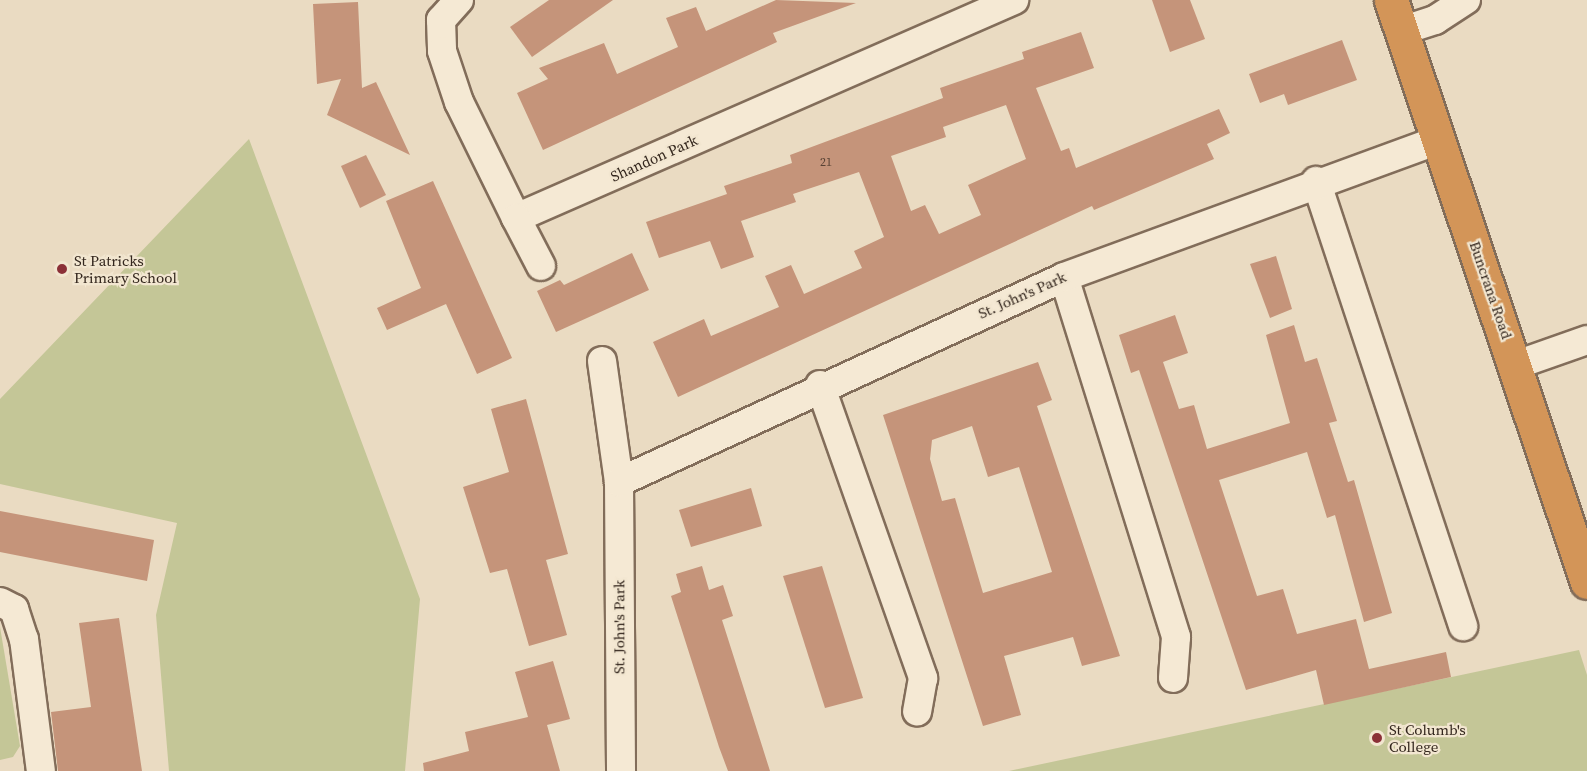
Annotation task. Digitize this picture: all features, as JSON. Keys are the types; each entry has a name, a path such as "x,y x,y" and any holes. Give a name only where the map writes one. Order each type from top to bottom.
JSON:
{"highway":[{"name":"Buncrana Road","path":"1391,0 1516,365 1587,582"}],"street":[{"path":"459,0 441,20 442,51 459,102 541,266"},
{"name":"Shandon Park","path":"516,218 1014,0"},
{"path":"1401,31 1435,20 1466,0"},
{"name":"St. John's Park","path":"619,483 820,385 1064,277 1316,181 1439,140"},
{"path":"1316,181 1463,626"},
{"path":"1064,277 1176,638 1173,678"},
{"path":"1516,365 1587,340"},
{"name":"St. John's Park","path":"602,361 619,483 621,771"},
{"path":"820,385 923,678 917,711"},
{"path":"0,602 14,609 24,639 41,771"}],"green space":[{"path":"249,139 420,599 405,771 169,771 156,615 177,523 0,484 0,399"},
{"path":"0,627 20,746 13,757 0,760"},
{"name":"St Columb's College","path":"1579,650 1587,675 1587,771 1009,771"}],"building":[{"path":"549,0 613,0 532,57 510,27"},
{"path":"776,0 856,3 773,33 777,42 543,150 517,93 548,79 539,68 604,43 617,74 678,47 666,18 696,7 706,31"},
{"path":"1152,0 1190,0 1205,39 1170,52"},
{"path":"358,2 362,88 376,82 410,155 327,115 341,79 317,84 313,4"},
{"path":"1081,32 1094,68 1036,88 1061,151 1069,148 1076,168 1219,109 1230,133 1207,144 1214,159 1094,210 1092,206 678,397 653,342 704,319 711,336 779,307 765,276 791,265 804,294 862,268 854,251 884,237 859,172 793,194 796,202 741,221 754,257 721,269 710,241 659,258 646,222 727,194 724,186 792,163 790,155 943,98 940,88 1024,59 1022,52","holes":["1006,105 1026,159 968,185 981,215 939,234 925,205 911,211 891,156 946,137 943,127"]},
{"path":"1342,40 1357,80 1288,105 1284,94 1260,103 1249,74"},
{"path":"366,155 386,195 360,208 341,166"},
{"path":"433,181 512,358 477,374 446,304 387,330 377,308 421,288 386,201"},
{"path":"632,253 649,290 556,332 537,291 560,280 564,285"},
{"path":"1276,256 1292,309 1270,318 1250,264"},
{"path":"1175,315 1188,353 1163,362 1179,409 1194,405 1207,449 1290,423 1266,335 1294,325 1305,362 1317,358 1337,421 1329,423 1348,482 1354,480 1392,613 1364,622 1335,515 1327,518 1307,452 1219,480 1257,596 1283,589 1297,634 1356,619 1369,669 1446,652 1451,677 1324,705 1316,670 1246,690 1139,370 1131,373 1119,335"},
{"path":"1038,362 1052,400 1037,406 1120,656 1082,666 1073,637 1004,656 1021,715 983,726 883,415","holes":["972,426 988,477 1019,467 1052,572 983,593 955,498 942,501 930,459 932,440"]},
{"path":"526,399 568,554 546,560 567,635 529,646 507,569 490,573 463,487 509,472 491,409"},
{"path":"751,488 762,526 691,547 679,510"},
{"path":"0,511 154,540 147,581 0,552"},
{"path":"702,566 709,590 723,585 733,616 722,620 770,771 728,771 719,747 671,596 681,592 676,574"},
{"path":"822,566 863,698 825,708 783,576"},
{"path":"119,618 142,771 58,771 51,712 91,707 79,623"},
{"path":"553,661 570,719 547,725 560,771 424,771 423,763 469,751 465,732 528,717 515,672"}],"place":[{"name":"St Patricks Primary School","path":"62,269"},
{"name":"St Columb's College","path":"1377,738"}]}
